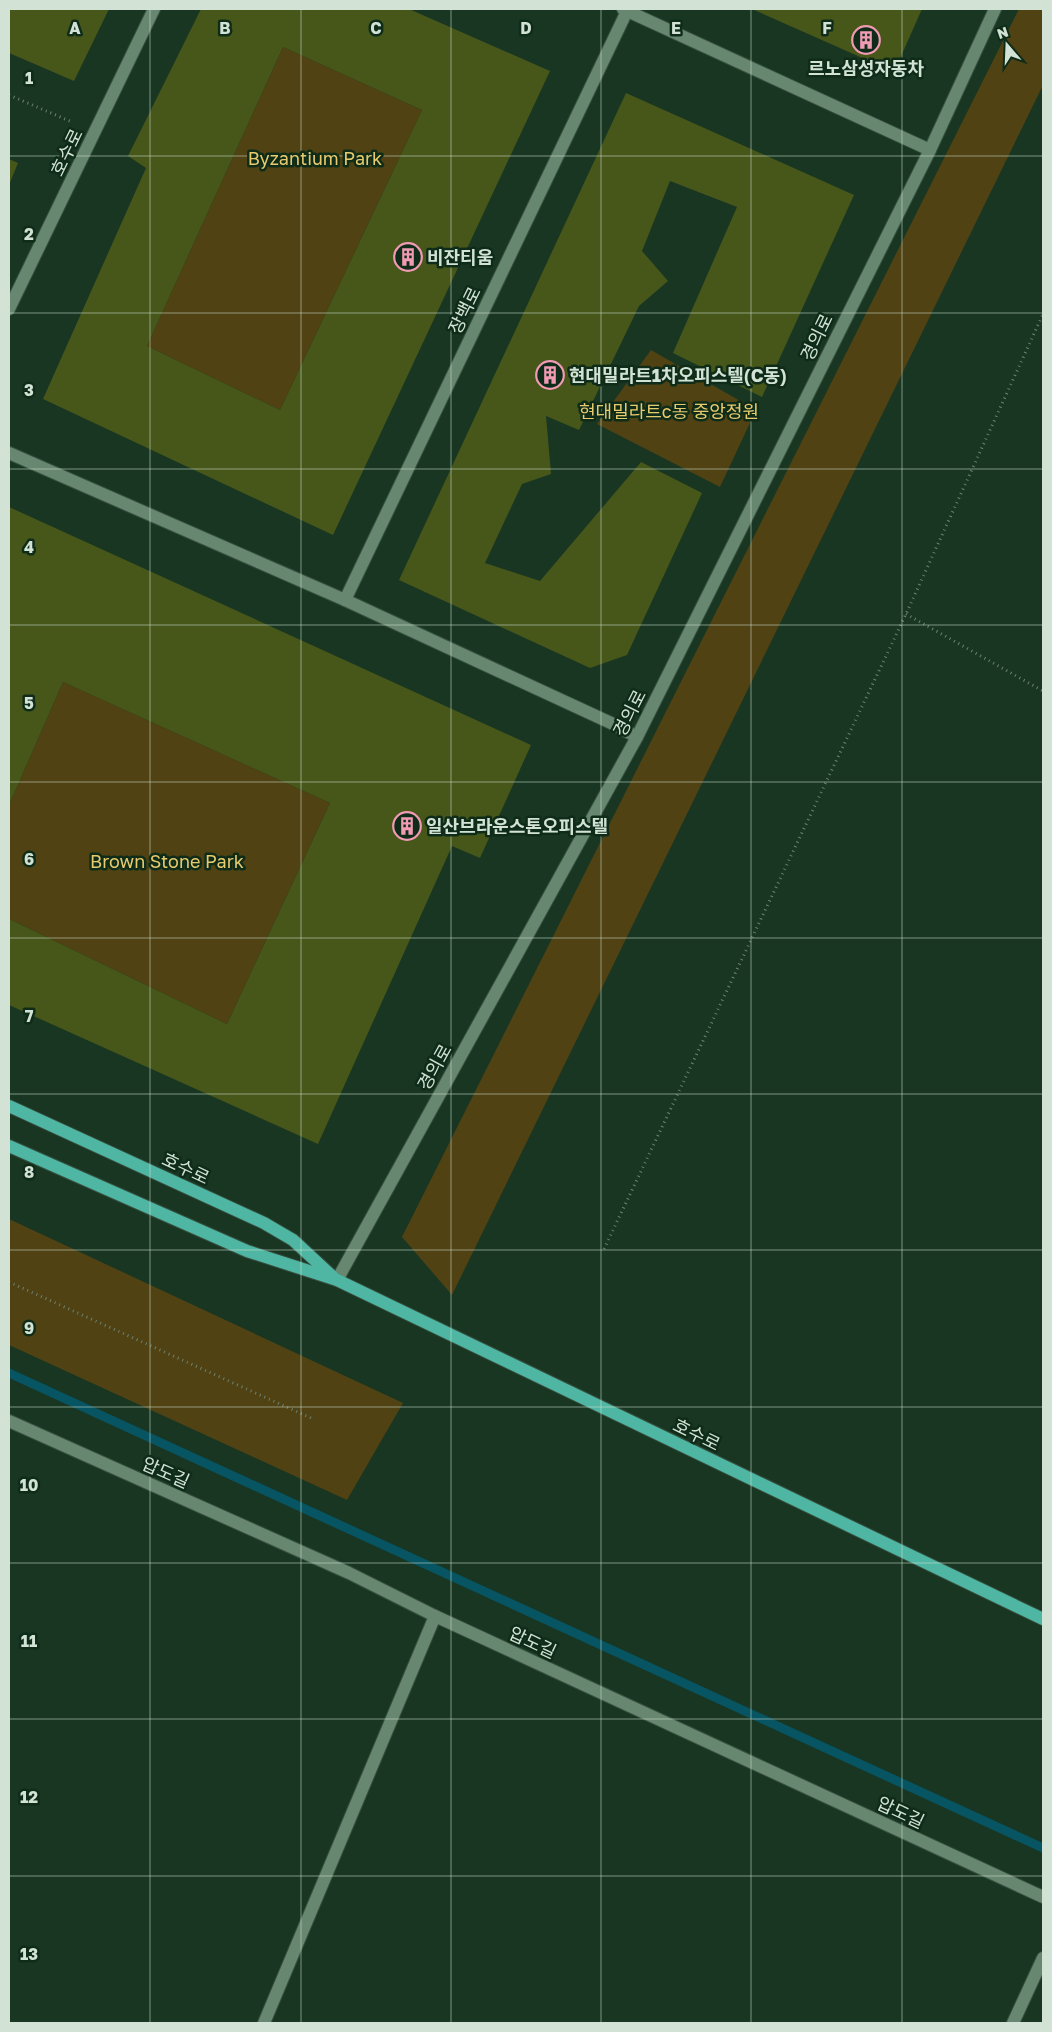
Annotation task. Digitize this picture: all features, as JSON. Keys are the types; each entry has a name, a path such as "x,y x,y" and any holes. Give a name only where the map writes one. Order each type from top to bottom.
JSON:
{"main road":[{"name":"호수로","path":"9,1106 264,1223 293,1240 336,1280"},
{"name":"호수로","path":"9,1146 247,1251 336,1280 1043,1619"}],"street":[{"name":"호수로","path":"9,310 154,9"},
{"path":"626,9 930,150"},
{"name":"장백로","path":"345,600 626,9"},
{"name":"경의로","path":"336,1280 637,737 930,150 995,9"},
{"path":"9,453 345,600 611,723 637,737"},
{"name":"압도길","path":"9,1421 349,1573 435,1616 1043,1897"},
{"path":"264,2023 435,1616"},
{"path":"1013,2023 1043,1958"}],"path":[{"path":"9,95 72,122"},
{"path":"604,1249 906,614 1043,314"},
{"path":"906,614 1043,691"},
{"path":"9,1282 311,1418"}],"green space":[{"path":"1019,9 1043,9 1043,85 452,1295 402,1237"},
{"name":"Byzantium Park","path":"283,47 422,110 280,410 147,346"},
{"name":"현대밀라트c동 중앙정원","path":"651,350 756,410 720,487 597,424"},
{"name":"Brown Stone Park","path":"63,682 330,803 227,1024 9,919 9,805"},
{"path":"9,1219 403,1403 347,1500 9,1345"}],"building":[{"path":"9,9 109,9 74,81 9,53"},
{"name":"비잔티움","path":"201,9 409,9 550,71 333,535 43,399 146,168 128,156","holes":["283,47 422,110 280,410 147,346"]},
{"name":"르노삼성자동차","path":"752,9 922,9 894,72"},
{"name":"현대밀라트1차오피스텔(C동)","path":"626,93 854,195 762,397 673,353 737,207 670,181 642,251 668,281 639,306 579,430 546,416 551,474 522,484 485,563 540,581 641,462 702,493 627,655 590,668 399,580"},
{"path":"9,159 18,163 9,185"},
{"name":"일산브라운스톤오피스텔","path":"9,507 531,745 480,858 452,846 318,1144 9,1005 9,919 227,1024 330,803 63,682 9,805"}],"waterway":[{"path":"9,1373 1043,1848"}],"place":[{"name":"르노삼성자동차","path":"866,40"},
{"name":"비잔티움","path":"408,257"},
{"name":"현대밀라트1차오피스텔(C동)","path":"550,375"},
{"name":"일산브라운스톤오피스텔","path":"407,826"}]}
